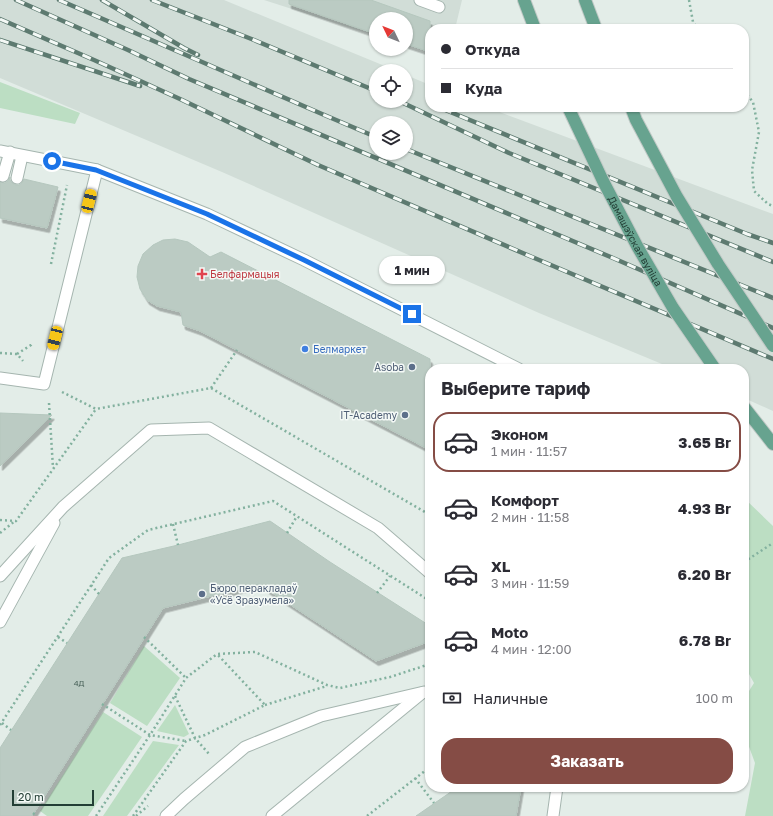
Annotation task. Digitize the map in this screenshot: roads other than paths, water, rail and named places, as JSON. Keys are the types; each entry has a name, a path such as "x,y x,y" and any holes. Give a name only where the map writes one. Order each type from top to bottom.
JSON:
{"main road":[{"path":"524,0 533,24"},
{"path":"585,0 594,24"},
{"name":"Дамашэўская вуліца","path":"570,112 603,181 637,246 673,308 712,364"},
{"path":"634,112 677,197 718,264 773,346"},
{"path":"749,413 773,444"}],"lane":[{"path":"420,0 439,7"},
{"path":"3,176 5,151 22,156 96,170 207,214 304,260 509,364"},
{"path":"17,178 22,156"},
{"path":"0,378 44,384 96,170"},
{"path":"0,576 63,507 151,430 209,428 378,528 425,569"},
{"path":"0,622 63,507"},
{"path":"166,816 245,747 321,716 425,690"},
{"path":"272,816 425,692"},
{"path":"553,816 556,792"}],"railway":[{"path":"16,0 189,79 613,258 773,328"},
{"path":"59,0 369,134"},
{"path":"102,0 198,55"},
{"path":"152,0 254,40 369,88"},
{"path":"0,19 180,99 318,165 773,359"},
{"path":"0,40 140,86"},
{"path":"413,108 509,153 773,262"},
{"path":"450,112 747,234 773,243"},
{"path":"413,152 773,298"}],"place":[{"name":"Белфармацыя","path":"202,274"},
{"name":"Белмаркет","path":"305,349"},
{"name":"Asoba","path":"412,367"},
{"name":"IT-Academy","path":"405,415"},
{"name":"Бюро перакладаў «Усё Зразумела»","path":"202,594"}]}
